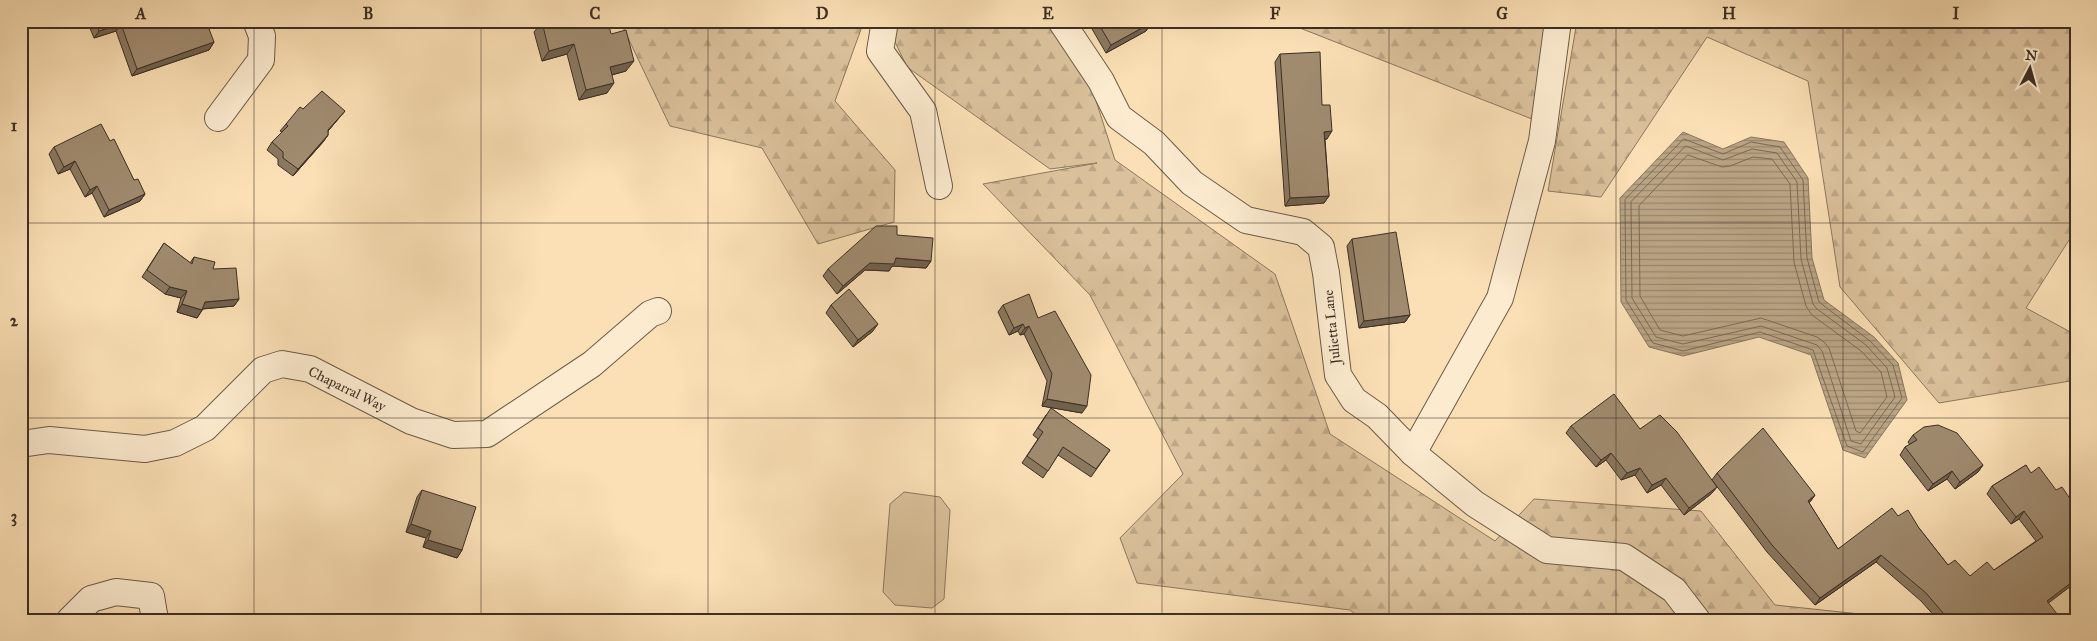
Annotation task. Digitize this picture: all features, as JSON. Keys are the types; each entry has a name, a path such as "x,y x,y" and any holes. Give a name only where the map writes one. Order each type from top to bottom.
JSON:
{"street":[{"path":"218,118 261,60 262,36 256,21"},
{"path":"885,21 880,51 924,112 939,186"},
{"name":"Julietta Lane","path":"1061,21 1101,82 1119,118 1154,143 1192,183 1246,220 1303,232 1322,247 1338,376 1354,400 1378,416 1413,453 1475,504 1547,550 1624,557 1674,590 1698,620"},
{"path":"1413,453 1500,298 1542,141 1558,21"},
{"name":"Chaparral Way","path":"21,444 49,440 145,449 176,443 204,428 263,370 282,364 310,369 411,421 454,435 487,434 592,364 650,314 658,311"},
{"path":"70,620 91,599 116,592 151,596 156,620"}],"green space":[{"path":"620,21 864,21 835,101 895,170 894,222 818,244 762,148 670,126"},
{"path":"885,21 1062,21 1091,85 1115,160 1275,274 1330,434 1495,541 1534,499 1701,511 1775,605 1916,620 1363,620 1350,610 1137,583 1120,538 1183,474 1090,295 983,184 1097,163 1050,169 907,67"},
{"path":"1282,21 1538,21 1544,27 1537,121"},
{"path":"1577,21 2076,21 2076,229 2026,308 2076,335 2076,380 1939,403 1840,287 1808,81 1707,37 1601,197 1548,191"},
{"path":"904,492 940,497 950,510 944,599 932,608 895,605 883,592 890,504"}],"water":[{"path":"1683,132 1723,149 1751,137 1784,142 1808,178 1812,258 1824,300 1874,337 1898,363 1907,400 1865,458 1843,450 1811,355 1759,337 1683,356 1649,347 1621,302 1620,198"}],"building":[{"path":"95,21 206,21 214,42 137,69 121,24 99,31"},
{"path":"608,21 611,34 626,30 634,61 610,67 614,83 586,90 574,44 549,51 542,22"},
{"path":"1097,21 1150,21 1151,23 1111,45"},
{"path":"1320,52 1322,105 1330,105 1332,131 1324,132 1329,196 1290,198 1280,54"},
{"path":"322,91 345,111 328,130 328,135 298,169 283,158 283,152 272,142 288,126 286,124 300,107 303,109"},
{"path":"101,124 110,141 114,139 134,180 138,179 145,194 109,210 97,186 90,190 75,161 64,167 54,147"},
{"path":"876,226 897,226 897,235 933,238 931,261 896,258 894,264 870,263 843,286 828,269"},
{"path":"1396,232 1410,315 1364,321 1352,239"},
{"path":"164,243 192,264 194,257 215,262 213,269 236,268 239,299 205,302 202,310 182,304 187,291 170,287 147,270"},
{"path":"849,289 878,324 858,340 831,305"},
{"path":"1029,294 1038,318 1055,311 1091,375 1087,406 1047,399 1052,374 1029,326 1025,328 1023,324 1014,328 1003,305"},
{"path":"1614,394 1640,429 1660,415 1677,432 1717,487 1689,508 1666,478 1652,485 1640,468 1627,473 1611,453 1601,460 1571,426"},
{"path":"1051,408 1110,450 1096,469 1063,447 1048,471 1027,456 1043,432 1038,428"},
{"path":"1938,425 1957,433 1983,465 1960,482 1952,471 1933,484 1905,447 1917,440 1913,435 1924,427"},
{"path":"1763,428 1815,495 1808,501 1838,549 1892,508 1898,516 1908,510 1919,528 1948,565 1955,560 1970,576 1987,562 1994,570 2043,537 2024,511 2016,517 1992,486 2026,465 2031,473 2039,467 2056,490 2062,487 2073,503 2076,501 2076,579 2047,601 2061,619 1949,620 1926,593 1881,555 1820,598 1772,545 1717,473"},
{"path":"422,490 476,507 462,550 428,540 431,531 411,524"}]}
